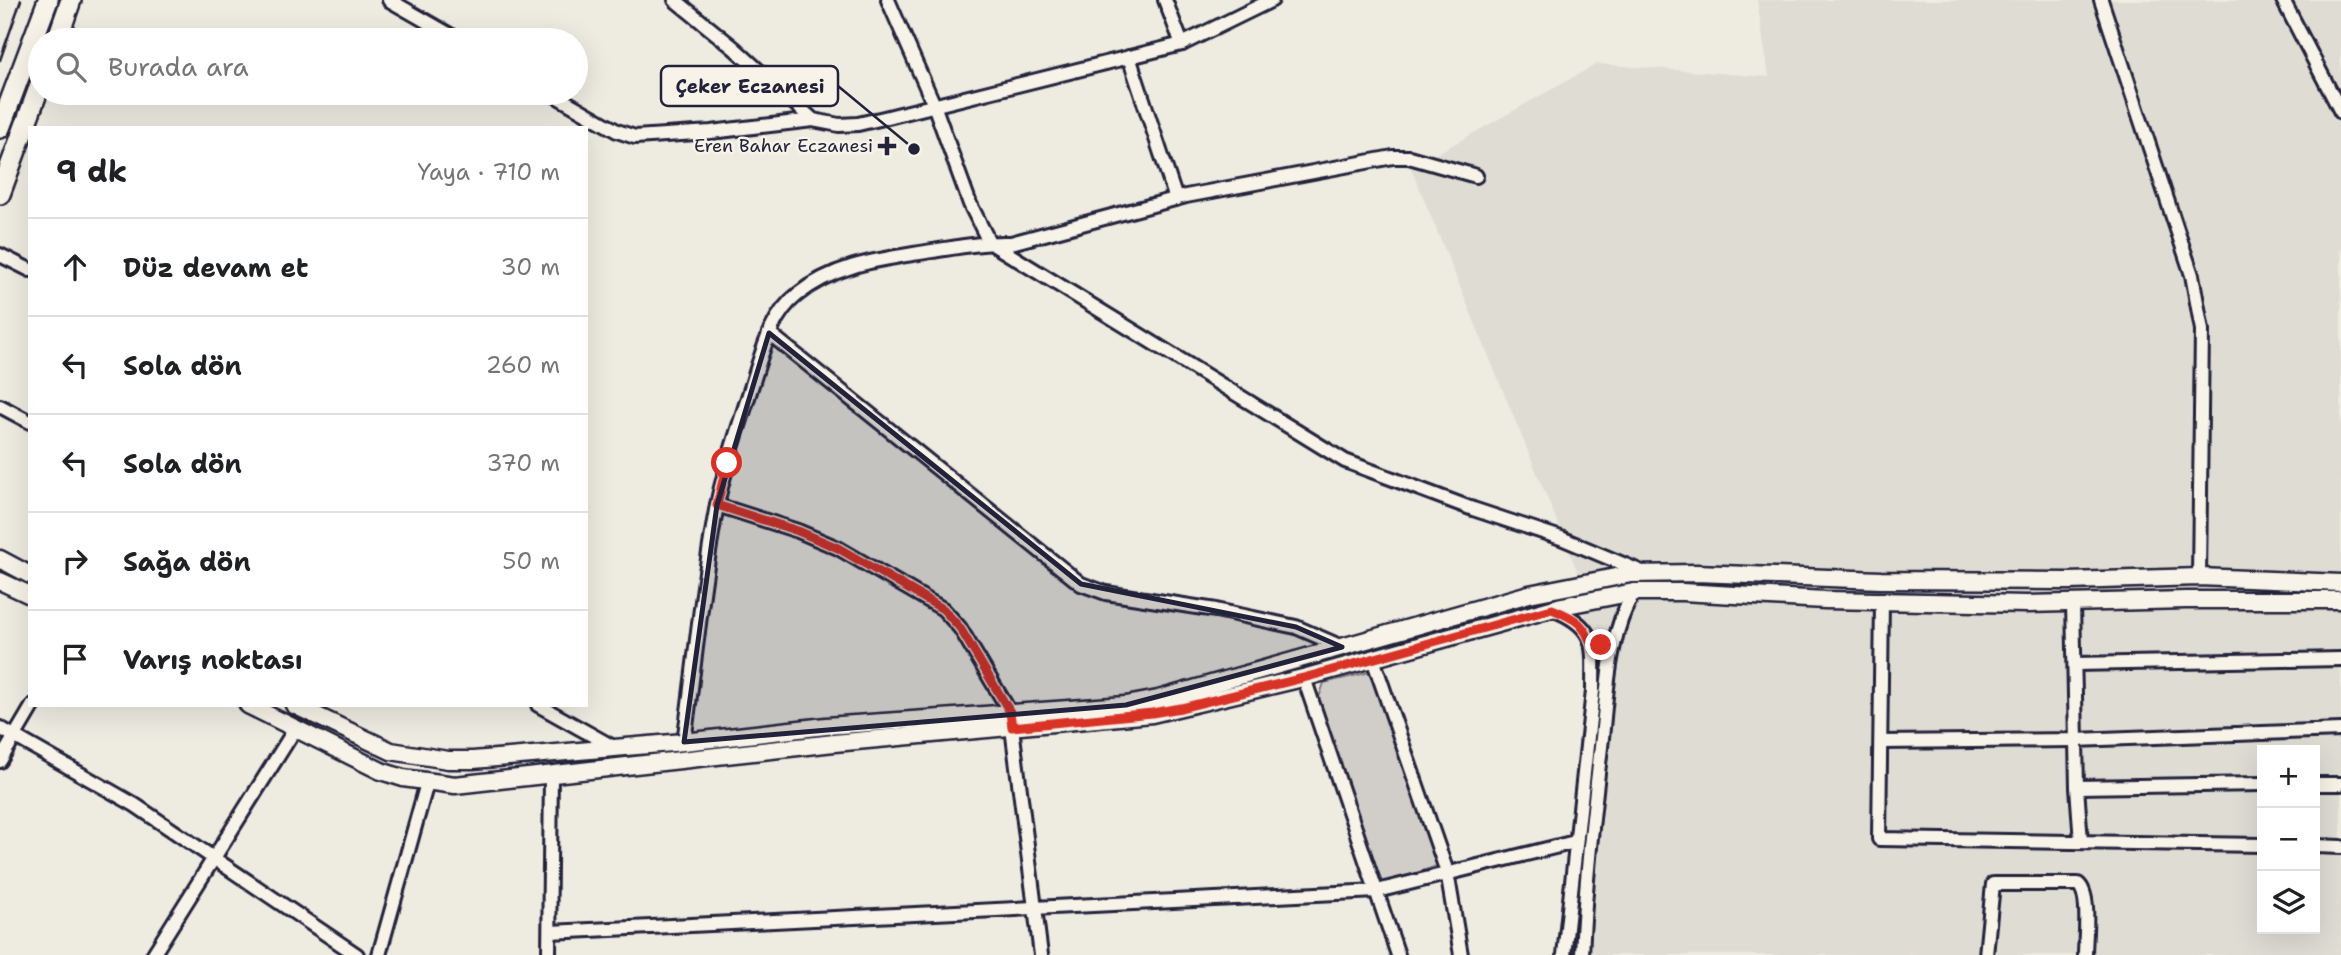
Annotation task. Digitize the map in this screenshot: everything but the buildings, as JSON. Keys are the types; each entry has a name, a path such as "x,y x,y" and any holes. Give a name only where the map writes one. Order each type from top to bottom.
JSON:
{"main road":[{"path":"38,28 48,0"},
{"path":"61,28 71,0"},
{"path":"0,128 28,53"},
{"path":"0,194 33,105"}],"street":[{"path":"389,0 438,28"},
{"path":"675,0 734,48 813,120"},
{"path":"888,0 934,105 970,204 989,242 1345,461 1473,509 1561,538 1645,573"},
{"path":"1165,0 1182,44"},
{"path":"572,105 617,131 635,137 700,133 813,120 839,125 858,124 1182,44 1272,0"},
{"path":"2101,0 2192,275 2202,330 2199,577"},
{"path":"2283,0 2341,112"},
{"path":"1129,57 1176,199"},
{"path":"684,742 717,505 727,463 769,333 782,310 797,295 842,269 866,262 989,242 1011,243 1176,199 1393,157 1409,157 1476,176"},
{"path":"0,255 28,269"},
{"path":"769,333 1081,584 1106,593 1216,610 1296,627 1342,648"},
{"path":"0,405 28,421"},
{"path":"717,505 798,531 838,548 943,609 960,628 1011,719 1041,955"},
{"path":"0,559 28,574"},
{"path":"252,707 381,771 427,783 455,785 834,743 1126,705 1158,699 1529,594 1645,573 1881,580 2069,581 2199,577 2341,583"},
{"path":"0,581 28,594"},
{"path":"1582,955 1586,890 1612,659 1618,624 1634,592"},
{"path":"298,707 391,751 423,758 473,760 684,742 826,726 1152,713 1304,678 1552,609 1634,592 1882,601 2073,603 2341,600"},
{"path":"1882,601 1879,839 2257,845"},
{"path":"2073,603 2077,787 2081,842"},
{"path":"1552,609 1581,625 1587,631 1593,649 1592,691 1564,955"},
{"path":"1593,649 1609,645 1612,659"},
{"path":"1373,659 1447,872 1461,955"},
{"path":"2075,664 2341,659"},
{"path":"1304,678 1398,955"},
{"path":"0,761 32,707"},
{"path":"542,707 615,748"},
{"path":"0,728 135,805 357,955"},
{"path":"156,954 295,729"},
{"path":"1881,742 2076,740 2341,730"},
{"path":"550,955 551,774"},
{"path":"379,955 427,783"},
{"path":"2077,787 2257,784"},
{"path":"2320,784 2341,784"},
{"path":"550,932 1377,891 1575,842"},
{"path":"2320,846 2341,846"},
{"path":"1986,955 1993,884 2078,884 2084,888 2085,955"}],"highlighted area":[{"path":"769,333 1081,584 1296,627 1342,647 1126,705 684,742 717,505"}],"shaded area":[{"path":"1757,0 2341,0 2341,955 1589,955 1584,587 1411,168 1597,64 1769,77"},
{"path":"1370,672 1437,866 1381,885 1317,703 1324,683"}],"railway":[{"path":"0,60 21,0"}],"place":[{"name":"Eren Bahar Eczanesi","path":"887,146"},
{"name":"Çeker Eczanesi","path":"914,149"}],"route":[{"path":"727,463 717,505 798,531 838,548 943,609 960,628 1010,712 1012,727 1094,720 1181,708 1307,677 1552,609 1569,616 1587,631 1593,649 1601,645"}]}
